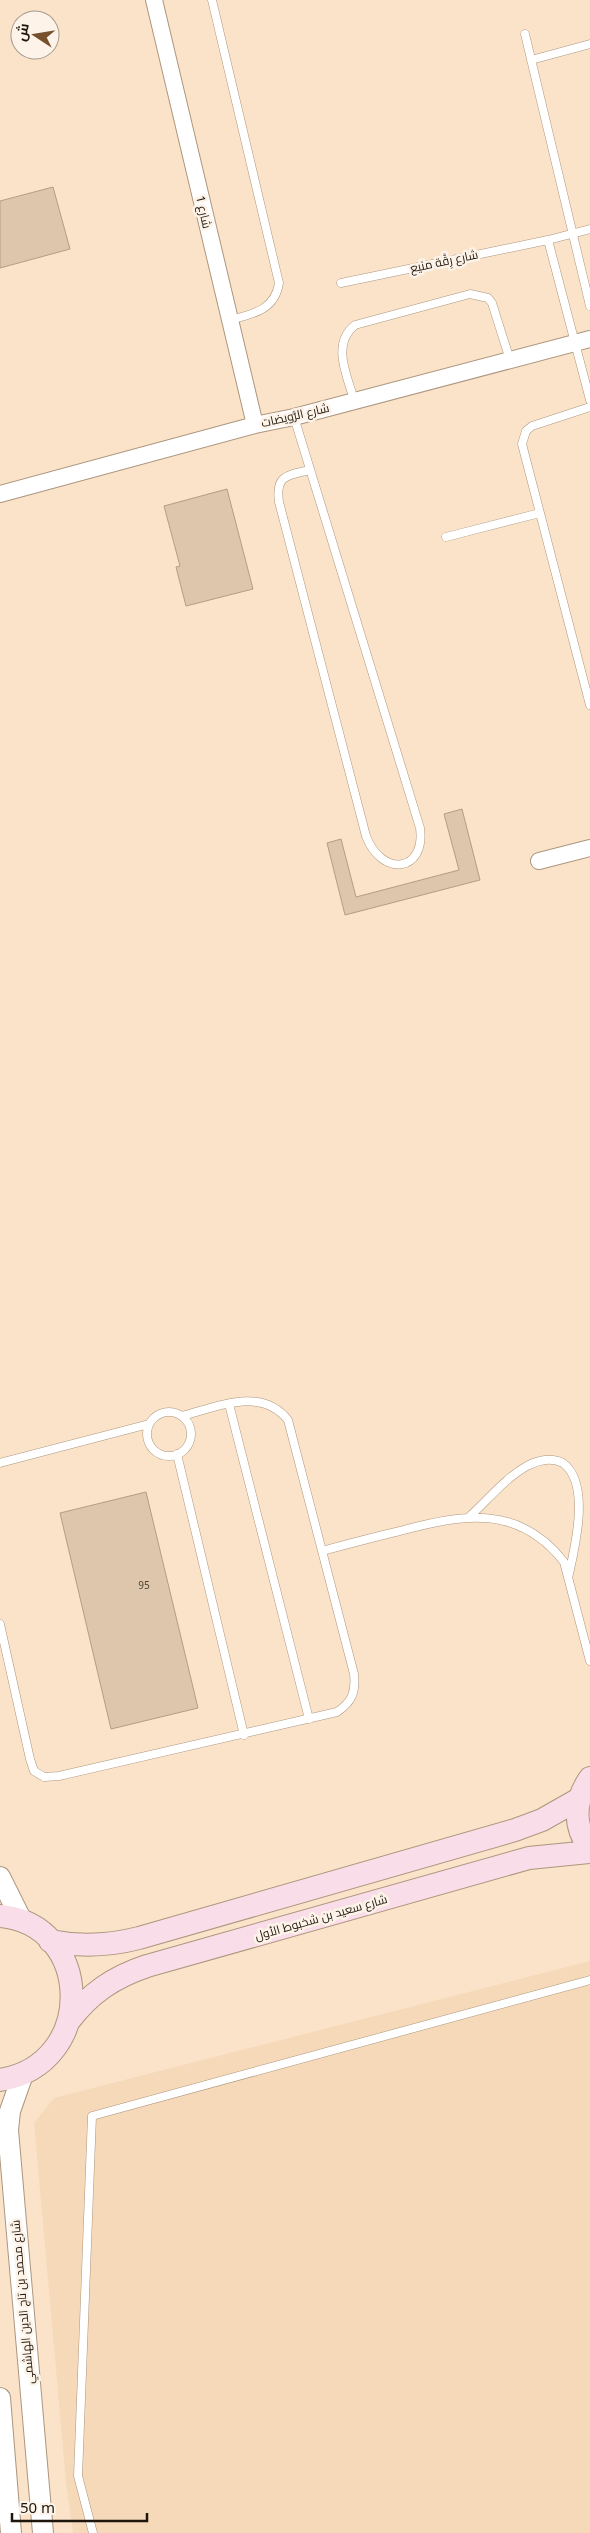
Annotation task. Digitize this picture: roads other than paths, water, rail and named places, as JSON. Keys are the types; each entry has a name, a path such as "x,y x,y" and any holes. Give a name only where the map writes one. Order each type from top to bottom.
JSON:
{"main road":[{"path":"590,1778 579,1798 576,1813 578,1827 590,1850"},
{"path":"0,1916 22,1921 50,1940 68,1944 104,1945 139,1938 515,1830 542,1820 579,1798"},
{"name":"شارع سعيد بن شخبوط الأول","path":"69,2021 95,1992 111,1981 138,1969 529,1858 590,1850"},
{"path":"0,2080 23,2074 36,2067 56,2047 69,2021 72,1987 68,1970 50,1940"}],"street":[{"name":"شارع 1","path":"154,0 255,425"},
{"name":"شارع الرُّويضات","path":"0,494 255,425 294,417 583,341"},
{"path":"539,861 590,848"},
{"path":"0,1878 22,1921"},
{"name":"شارع محمد بن تاج الدين الهاشمي","path":"23,2074 10,2111 8,2130 43,2533"},
{"path":"0,2398 11,2533"}],"lane":[{"path":"212,0 279,282 275,297 264,309 230,320"},
{"path":"525,34 590,306"},
{"path":"531,60 590,44"},
{"name":"شارع رِقَّة منَيع","path":"341,283 548,240 590,229"},
{"path":"548,240 583,341 590,400"},
{"path":"354,400 341,345 347,331 355,325 470,294 488,298 492,303 510,360"},
{"path":"590,407 540,422 532,426 523,436 524,451 590,705"},
{"path":"294,417 420,828 420,844 410,861 401,864 392,865 378,858 366,836 279,502 277,492 282,479 288,475 310,470"},
{"path":"446,538 540,513"},
{"path":"0,1463 150,1424 160,1414 168,1412 182,1416 250,1400 274,1407 288,1420 356,1685 347,1706 337,1712 51,1778 38,1775 34,1771 30,1759 0,1624"},
{"path":"229,1404 309,1719"},
{"path":"150,1424 148,1438 154,1450 165,1456 177,1454 183,1451 190,1440 190,1426 182,1416"},
{"path":"177,1454 244,1735"},
{"path":"468,1517 527,1466 545,1460 562,1462 577,1476 582,1487 584,1500 568,1574"},
{"path":"322,1551 442,1520 468,1517 498,1519 538,1538 554,1549 564,1562 590,1661"},
{"path":"93,2533 78,2476 92,2116 590,1980"}]}
